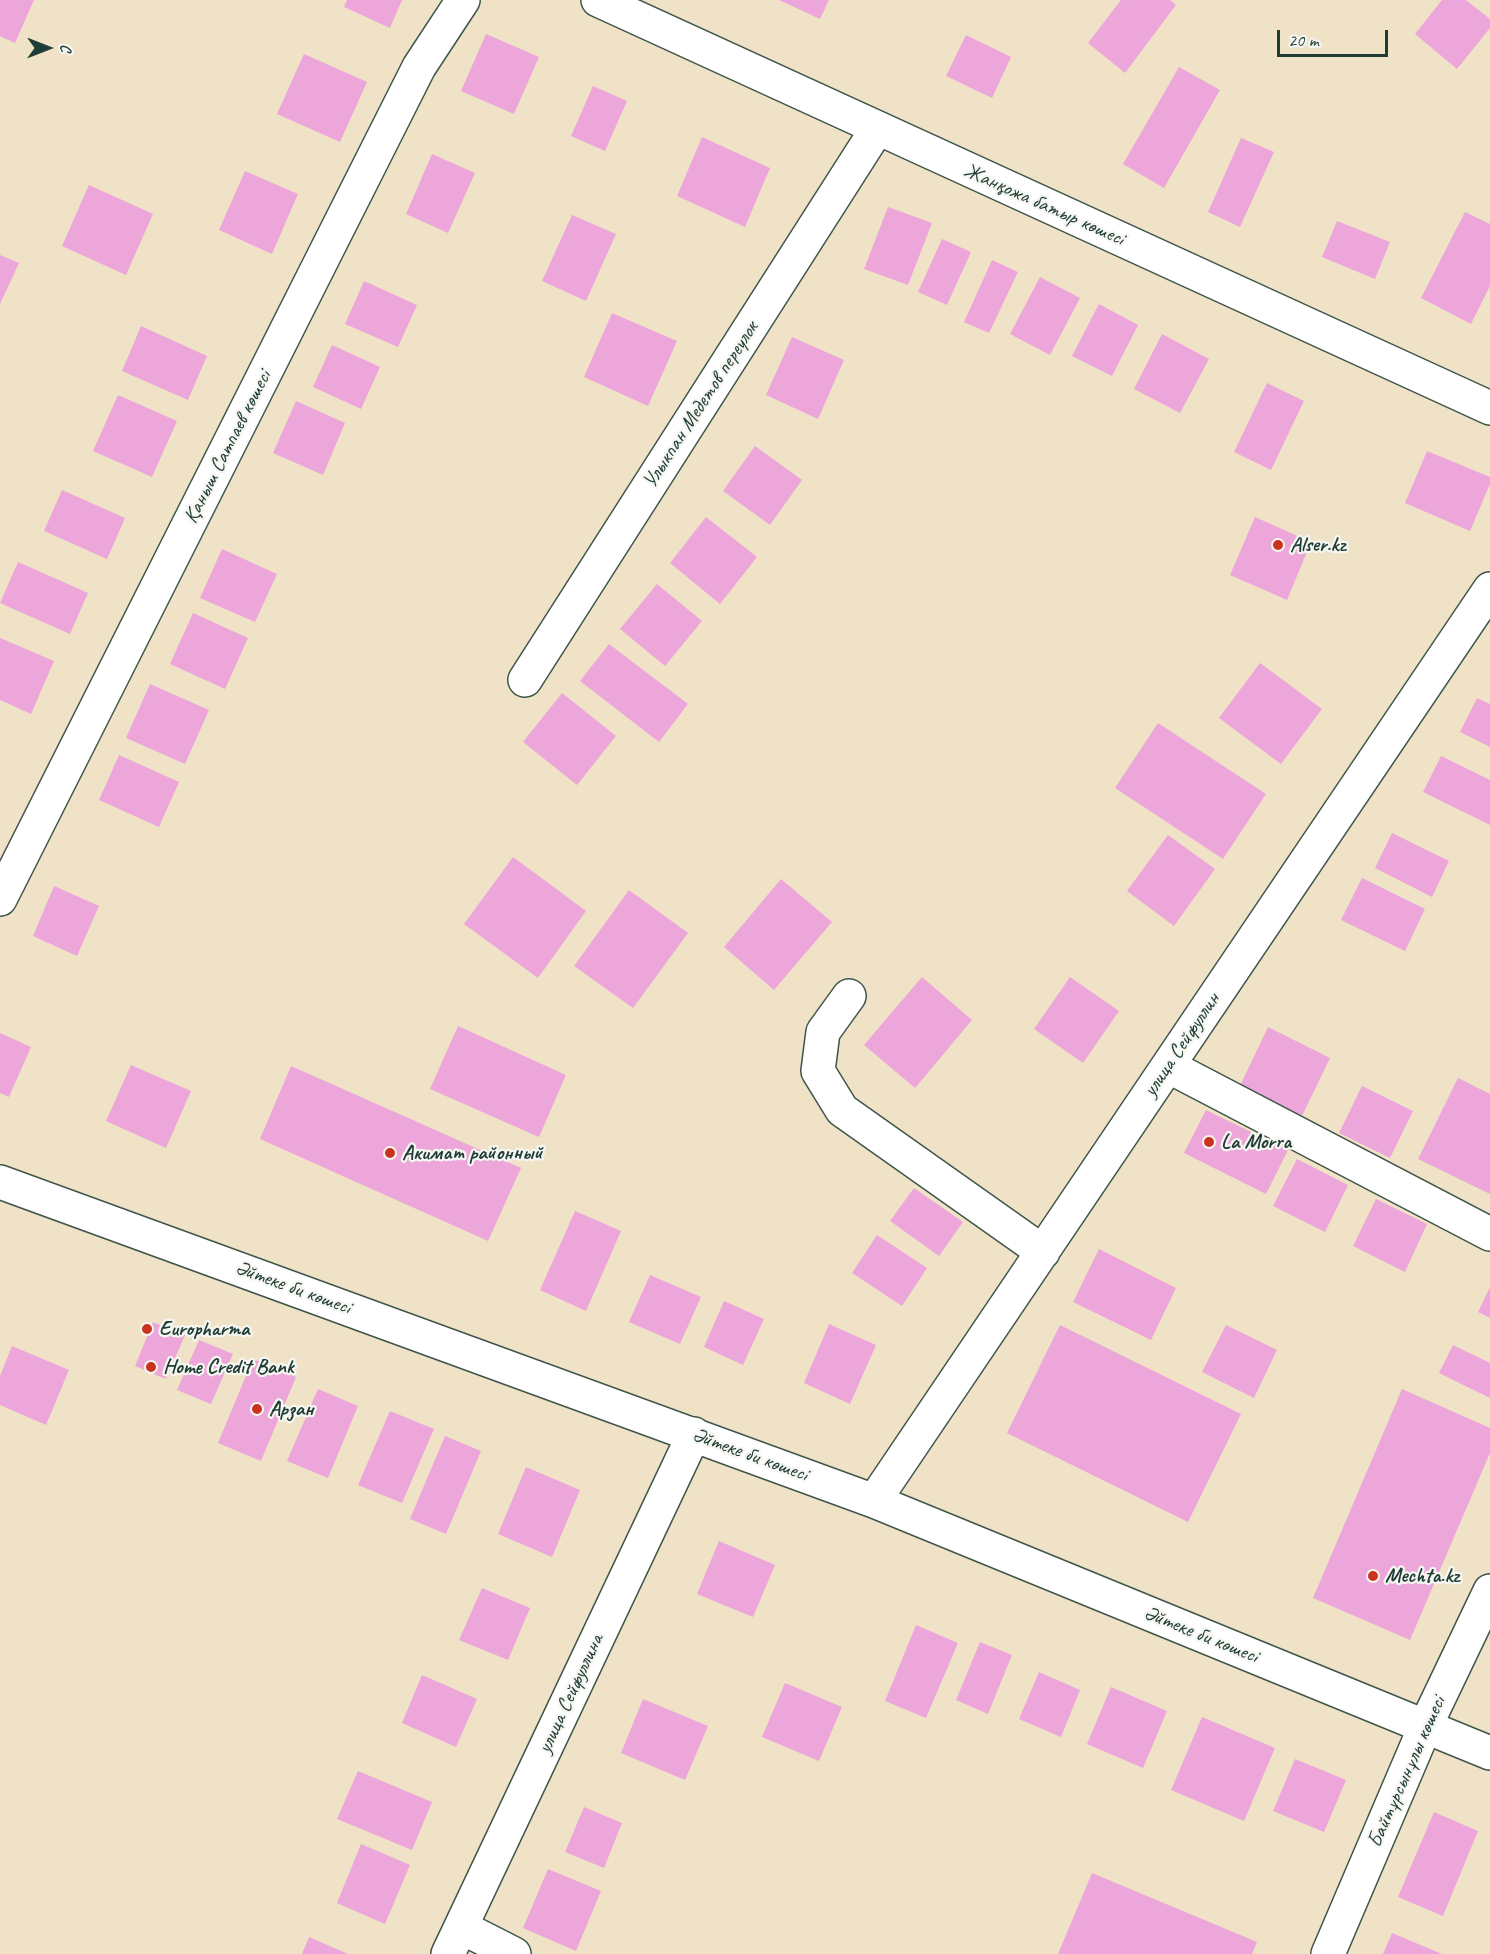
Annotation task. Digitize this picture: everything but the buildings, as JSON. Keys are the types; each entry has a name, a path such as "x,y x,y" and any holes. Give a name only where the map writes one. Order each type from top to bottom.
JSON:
{"street":[{"name":"Қаныш Сатпаев көшесі","path":"0,899 419,67 463,0"},
{"name":"Жанқожа батыр көшесі","path":"598,0 1490,408"},
{"name":"Улыкпан Медетов переулок","path":"525,680 877,129"},
{"name":"улица Сейфуллин","path":"874,1501 1490,589"},
{"path":"849,996 823,1032 818,1071 842,1110 1043,1252"},
{"path":"1168,1066 1490,1234"},
{"name":"Әйтеке би көшесі","path":"0,1182 874,1501 1490,1753"},
{"name":"улица Сейфуллина","path":"455,1940 694,1434"},
{"name":"Байтұрсынұлы көшесі","path":"1328,1954 1425,1727 1490,1591"},
{"path":"455,1940 514,1954"}],"place":[{"name":"Alser.kz","path":"1278,545"},
{"name":"La Morra","path":"1209,1142"},
{"name":"Акимат районный","path":"390,1153"},
{"name":"Europharma","path":"147,1329"},
{"name":"Home Credit Bank","path":"151,1367"},
{"name":"Арзан","path":"257,1409"},
{"name":"Mechta.kz","path":"1373,1576"}]}
